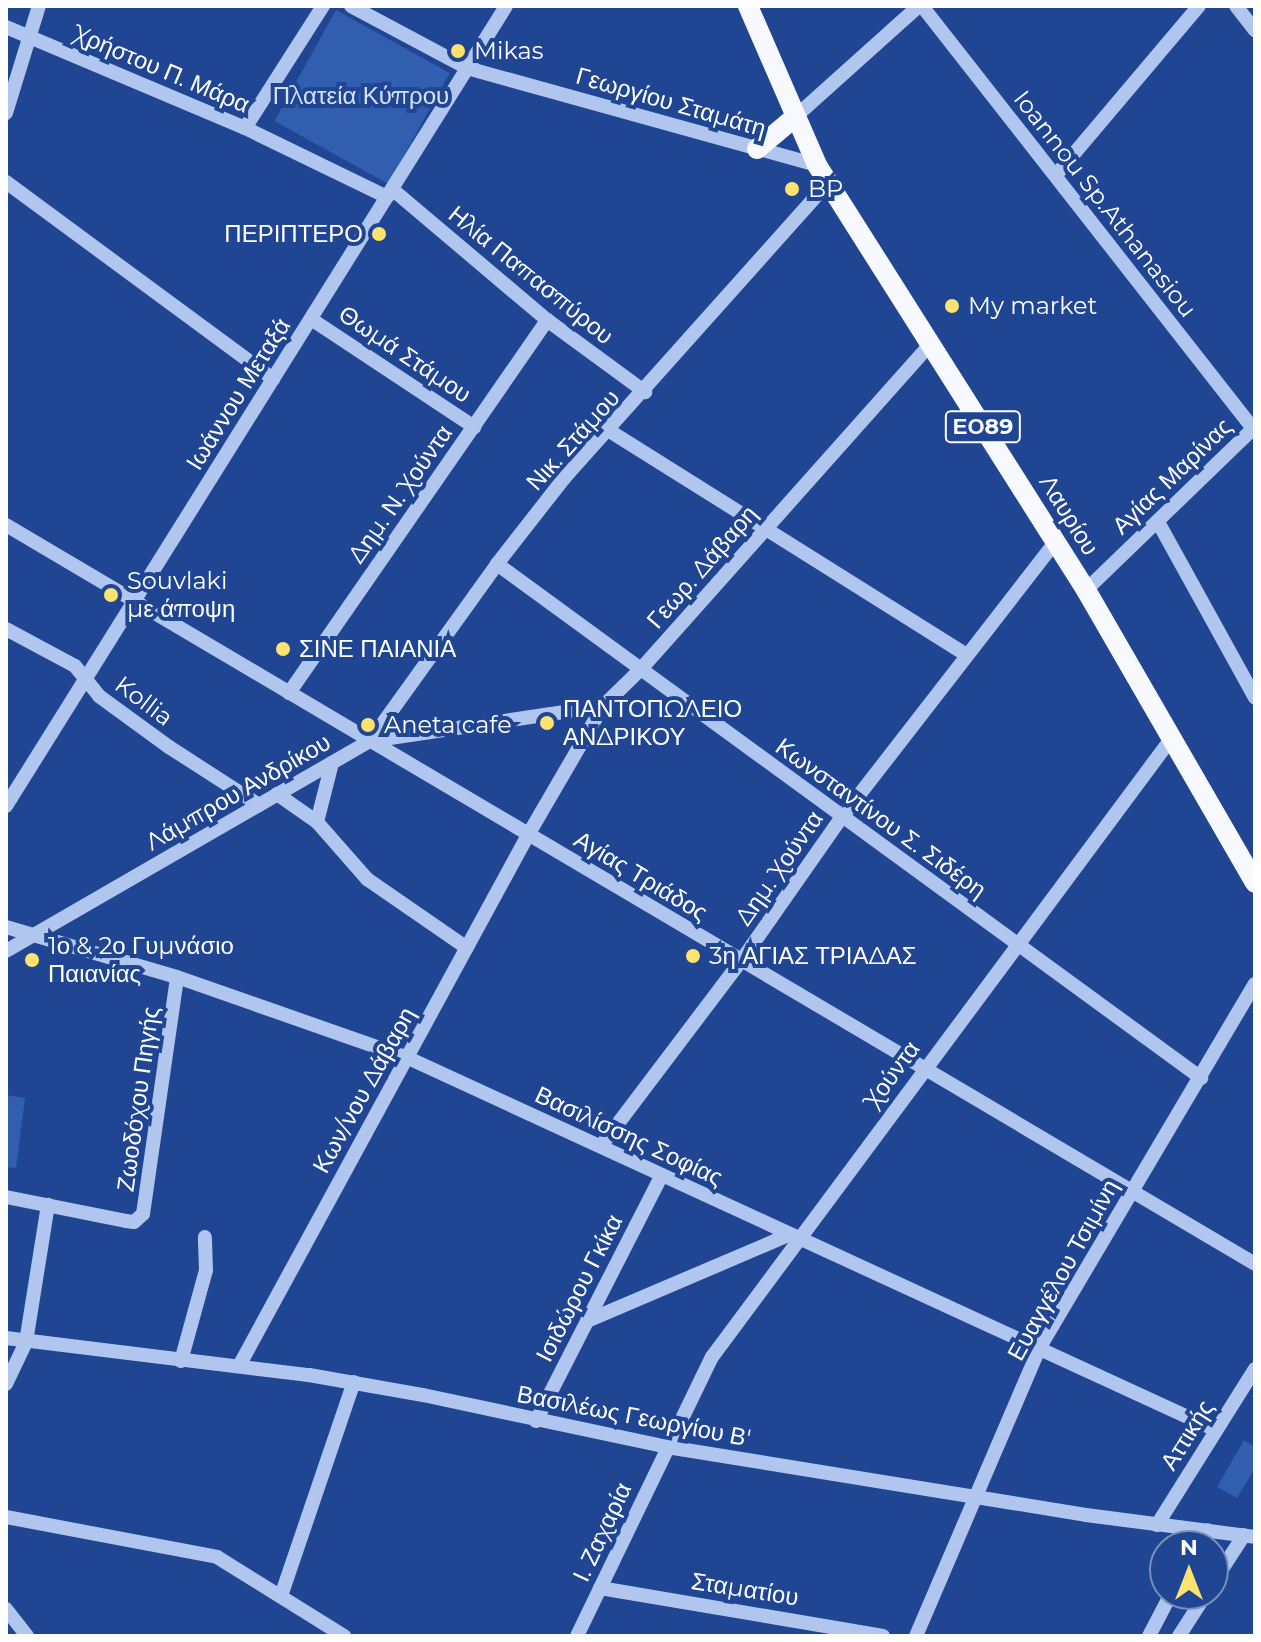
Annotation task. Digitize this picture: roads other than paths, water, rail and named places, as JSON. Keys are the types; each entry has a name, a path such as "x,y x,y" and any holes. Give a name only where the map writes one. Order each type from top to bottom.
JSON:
{"main road":[{"name":"Λαυρίου","path":"748,6 794,118 823,174 1086,590 1255,883"},
{"path":"757,149 794,118"}],"street":[{"path":"6,113 39,6"},
{"path":"245,128 323,6"},
{"name":"Γεωργίου Σταμάτη","path":"351,6 467,68 757,149 823,174"},
{"name":"Ιωάννου Μεταξά","path":"6,806 506,6"},
{"path":"794,118 920,6"},
{"name":"Ioannou Sp.Athanasiou","path":"920,6 1254,429"},
{"path":"1056,175 1199,6"},
{"path":"1236,6 1255,30"},
{"name":"Χρήστου Π. Μάρα","path":"6,27 389,193"},
{"name":"Νικ. Στάμου","path":"370,741 497,564 608,430 645,392 823,174"},
{"path":"6,182 273,379"},
{"name":"Ηλία Παπασπύρου","path":"389,193 547,320 645,392"},
{"name":"Θωμά Στάμου","path":"311,319 474,427"},
{"name":"Δημ. Ν. Χούντα","path":"289,693 547,320"},
{"name":"Γεωρ. Δάβαρη","path":"528,835 603,706 641,669 931,343"},
{"name":"Αγίας Μαρίνας","path":"1086,590 1254,429"},
{"path":"608,430 965,654"},
{"path":"1158,522 1255,698"},
{"name":"Αγίας Τριάδος","path":"6,525 1255,1264"},
{"name":"Δημ. Χούντα","path":"601,1146 741,961 842,817 965,654 1055,542"},
{"name":"Κωνσταντίνου Σ. Σιδέρη","path":"497,564 1201,1078"},
{"name":"Kollia","path":"6,629 75,666 99,696 169,747 259,805"},
{"name":"Λάμπρου Ανδρίκου","path":"6,951 370,741 603,706"},
{"name":"Χούντα","path":"667,1447 712,1357 794,1237 1171,739"},
{"path":"317,822 332,763"},
{"path":"277,794 317,822 367,879 467,948"},
{"name":"Κων/νου Δάβαρη","path":"239,1366 528,835"},
{"name":"Βασιλίσσης Σοφίας","path":"6,927 177,977 406,1057 1216,1430"},
{"name":"Ζωοδόχου Πηγής","path":"48,1205 134,1222 145,1208 177,977"},
{"name":"Ευαγγέλου Τσιμίνη","path":"916,1636 1040,1347 1255,984"},
{"name":"Ισιδώρου Γκίκα","path":"536,1421 662,1175"},
{"path":"6,1197 48,1205 26,1342 6,1384"},
{"path":"181,1361 206,1270 205,1237"},
{"path":"587,1321 794,1237"},
{"name":"Βασιλέως Γεωργίου Β'","path":"6,1338 354,1382 667,1447 1157,1525 1208,1530"},
{"name":"Αττικής","path":"1157,1525 1255,1369"},
{"path":"281,1596 354,1382"},
{"name":"Ι. Ζαχαρία","path":"577,1636 667,1447"},
{"path":"6,1517 217,1557 344,1636"},
{"name":"Βασιλέως Γεωργίου Β'","path":"1229,1533 1249,1536"},
{"path":"1229,1562 1249,1536"},
{"name":"Σταματίου","path":"600,1588 883,1636"},
{"path":"6,1609 27,1636"},
{"path":"1149,1636 1163,1610"},
{"path":"1179,1636 1196,1610"}],"place":[{"name":"Mikas","path":"458,51"},
{"name":"BP","path":"792,189"},
{"name":"ΠΕΡΙΠΤΕΡΟ","path":"379,234"},
{"name":"My market","path":"952,306"},
{"name":"Souvlaki με άποψη","path":"111,595"},
{"name":"ΣΙΝΕ ΠΑΙΑΝΙΑ","path":"283,649"},
{"name":"ΠΑΝΤΟΠΩΛΕΙΟ ΑΝΔΡΙΚΟΥ","path":"547,723"},
{"name":"Aneta cafe","path":"368,725"},
{"name":"3η ΑΓΙΑΣ ΤΡΙΑΔΑΣ","path":"693,956"},
{"name":"1ο & 2ο Γυμνάσιο Παιανίας","path":"32,960"}],"park label":[{"name":"Πλατεία Κύπρου","path":"361,96"}]}
